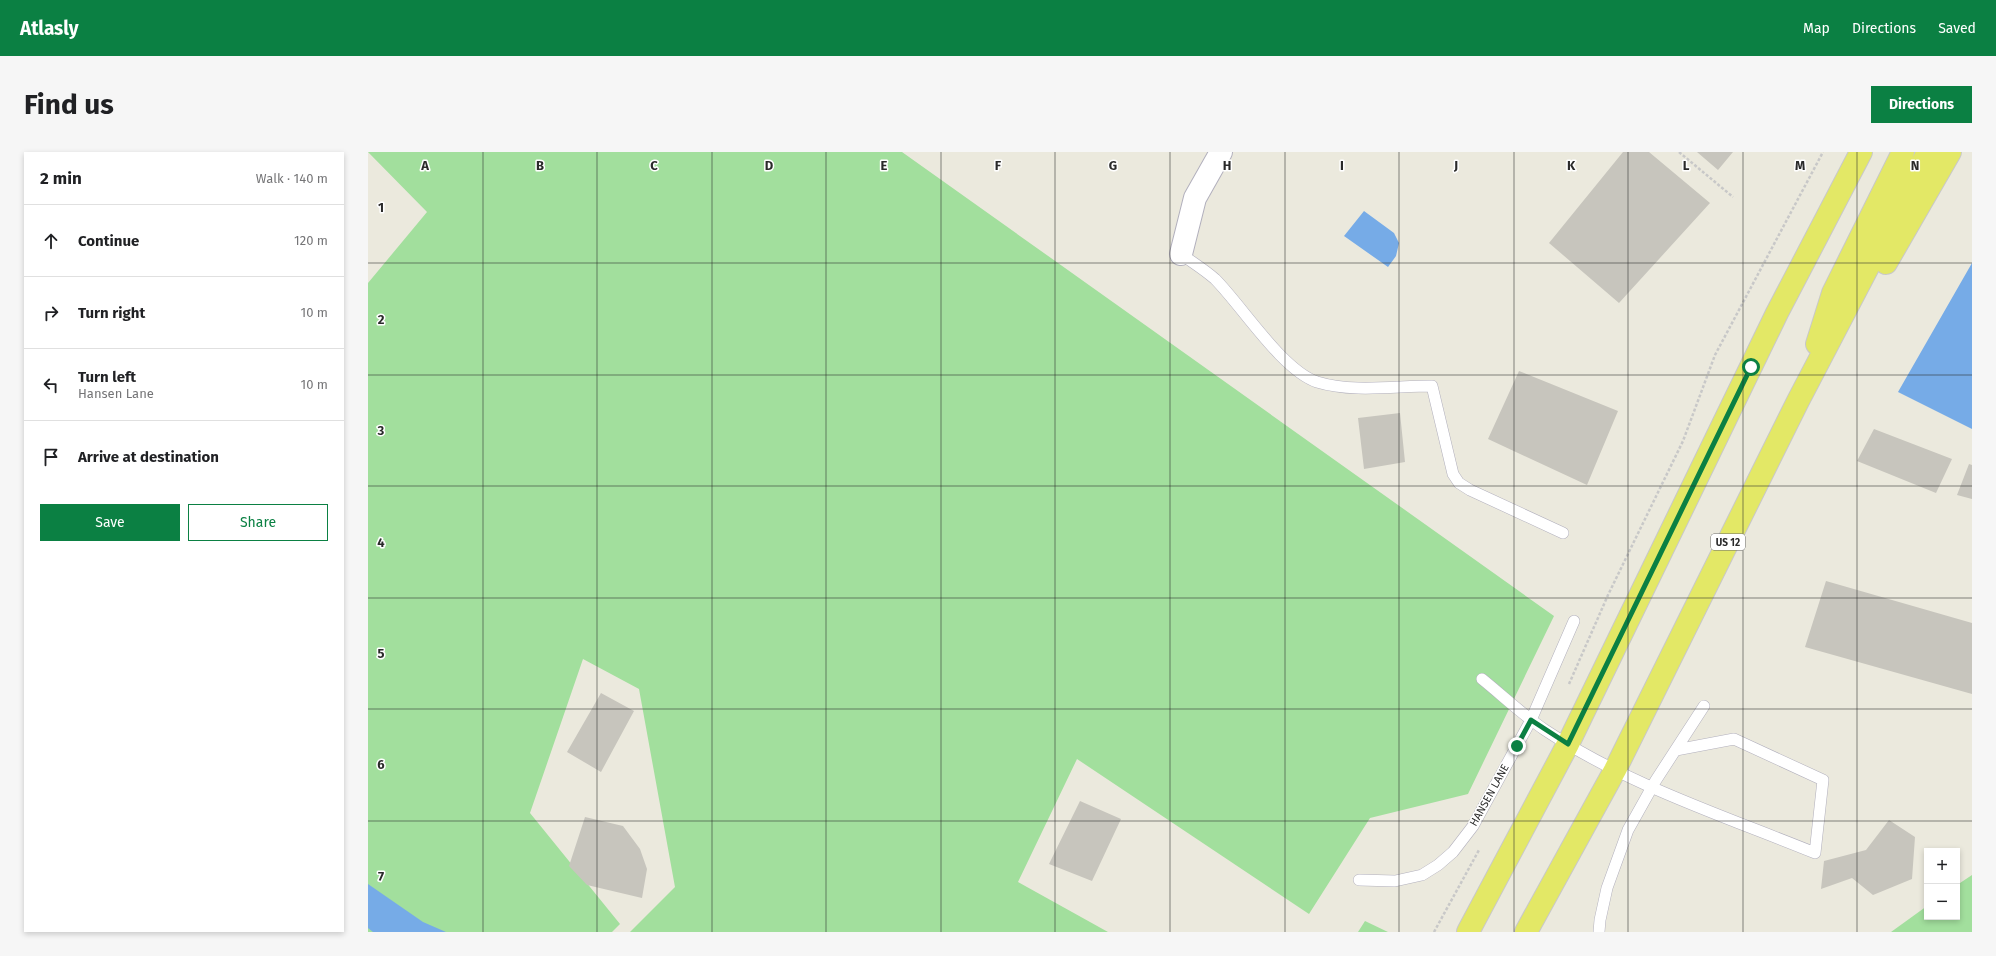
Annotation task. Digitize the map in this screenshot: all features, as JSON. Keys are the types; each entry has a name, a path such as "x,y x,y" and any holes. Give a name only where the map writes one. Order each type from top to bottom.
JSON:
{"main road":[{"path":"1468,932 1568,744 1774,320 1861,152"},
{"path":"1798,401 1833,293 1903,152"},
{"name":"US 12","path":"1526,932 1615,770 1798,401 1928,152"},
{"path":"1832,337 1888,259 1950,152"}],"street":[{"path":"1181,254 1195,198 1221,152"}],"lane":[{"path":"1181,254 1214,279 1281,356 1300,372 1315,381 1334,386 1351,388 1432,386 1453,474 1459,483 1470,490 1563,533"},
{"name":"HANSEN LANE","path":"1359,880 1395,881 1422,875 1443,861 1453,852 1473,826 1531,720 1574,621"},
{"path":"1482,679 1531,720 1568,744 1615,770 1651,788 1815,853 1823,780 1734,739 1676,750"},
{"path":"1599,932 1607,888 1628,830 1651,788 1704,706"}],"path":[{"path":"1679,152 1733,197"},
{"path":"1567,688 1608,595 1682,441 1715,354 1823,152"},
{"path":"1434,932 1481,847"}],"green space":[{"path":"368,152 902,152 1554,616 1468,794 1370,818 1309,914 1077,759 1018,882 1108,932 630,932 675,887 639,689 583,659 530,813 620,924 612,932 368,932 368,283 427,212"},
{"path":"1972,875 1972,932 1891,932 1924,908 1924,920 1960,920 1960,883"},
{"path":"1365,921 1388,932 1358,932"}],"water":[{"path":"1364,211 1394,233 1399,243 1396,256 1388,267 1344,236"},
{"path":"1972,263 1972,429 1898,392"},
{"path":"368,884 423,922 446,932 373,932 368,928"}],"building":[{"path":"1623,152 1649,152 1710,203 1619,303 1549,243"},
{"path":"1697,152 1733,152 1718,170"},
{"path":"1519,371 1618,411 1587,485 1488,439"},
{"path":"1400,413 1405,462 1364,469 1358,418"},
{"path":"1874,429 1952,459 1936,493 1857,461"},
{"path":"1969,464 1972,465 1972,499 1957,495"},
{"path":"1826,581 1972,623 1972,694 1805,647"},
{"path":"601,693 634,711 601,772 567,752"},
{"path":"1080,801 1121,819 1092,881 1049,864"},
{"path":"585,817 623,826 640,849 647,869 642,898 587,885 569,866"},
{"path":"1889,820 1915,837 1912,879 1873,895 1852,878 1821,889 1824,861 1866,850"}],"route":[{"path":"1517,746 1531,720 1568,744 1704,461 1751,367"}]}
